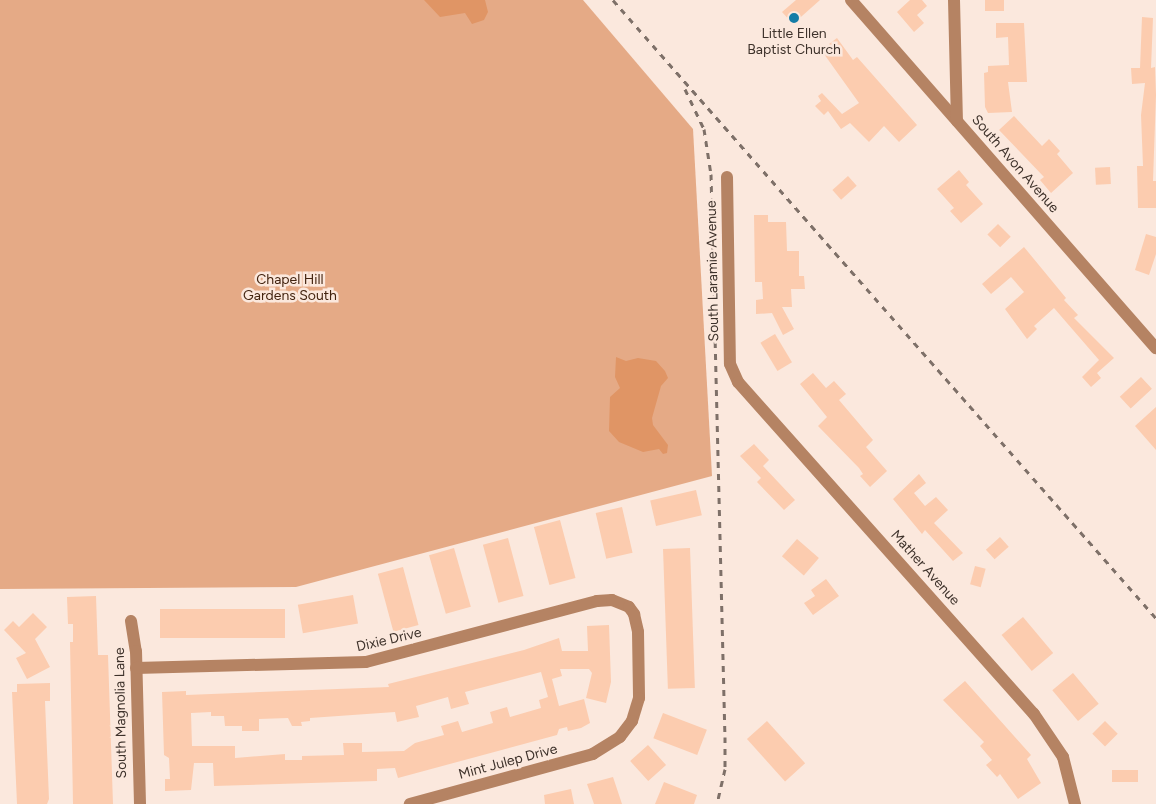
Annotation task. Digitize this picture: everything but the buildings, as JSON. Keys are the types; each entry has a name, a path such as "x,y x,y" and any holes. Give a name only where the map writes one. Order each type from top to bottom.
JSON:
{"street":[{"name":"South Avon Avenue","path":"850,0 1154,340"},
{"path":"954,0 957,121"},
{"name":"South Laramie Avenue","path":"727,177 730,364"},
{"name":"Mather Avenue","path":"730,364 738,382 1038,720 1064,757 1075,804"},
{"name":"Dixie Drive","path":"136,668 366,662 597,601 612,600 628,607 637,622 639,698 632,721 611,744"},
{"name":"South Magnolia Lane","path":"131,620 136,668 140,804"},
{"name":"Mint Julep Drive","path":"410,804 593,754 611,744"}],"green space":[{"name":"Chapel Hill Gardens South","path":"0,0 583,0 693,129 712,476 296,587 0,589"}],"shaded area":[{"path":"424,0 485,0 488,12 484,20 472,24 465,13 440,17"},
{"path":"616,357 626,361 638,358 656,361 665,371 668,378 661,386 652,418 653,425 668,445 667,453 663,454 659,449 643,452 619,442 609,431 610,397 620,388 615,377"}],"railway":[{"path":"613,0 1156,618"},
{"path":"685,89 704,129 711,174 725,737 725,769 717,804"}],"place":[{"name":"Little Ellen Baptist Church","path":"794,18"}]}
